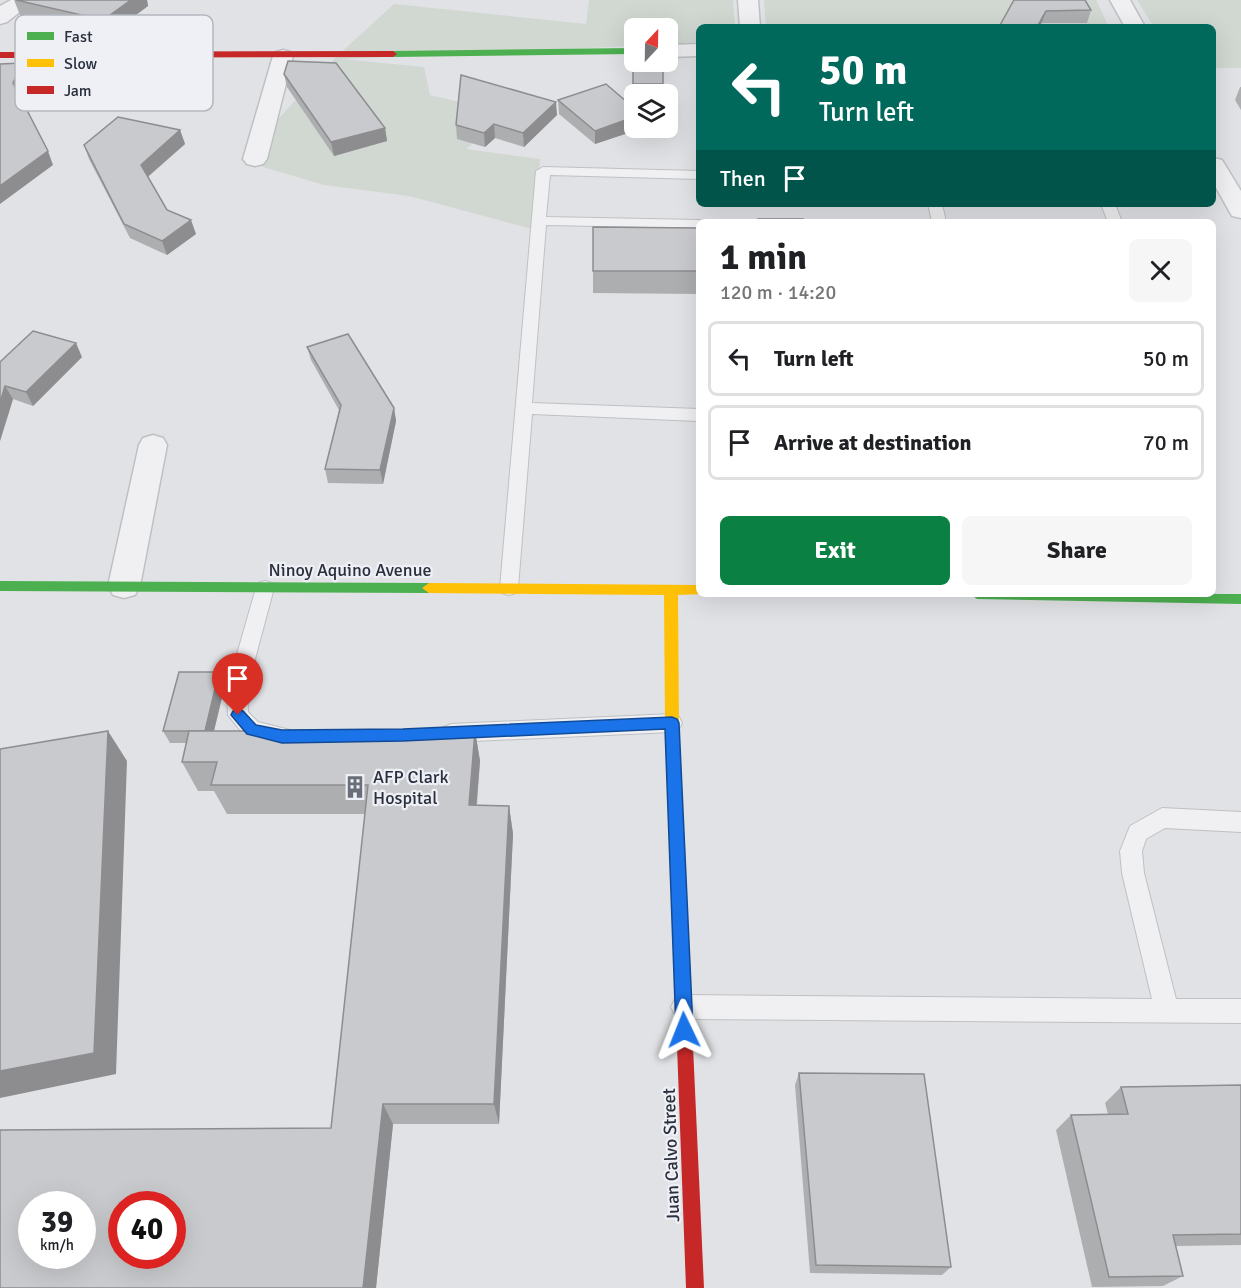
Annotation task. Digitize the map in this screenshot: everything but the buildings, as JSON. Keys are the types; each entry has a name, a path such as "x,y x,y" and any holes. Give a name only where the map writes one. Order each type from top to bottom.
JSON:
{"street":[{"path":"0,18 6,11 25,0"},
{"path":"748,0 750,24"},
{"path":"1120,0 1133,24"},
{"path":"678,51 696,50"},
{"path":"213,56 624,51"},
{"path":"0,55 15,55"},
{"path":"255,159 283,56"},
{"path":"1216,174 1241,211"},
{"path":"124,586 153,445"},
{"name":"Ninoy Aquino Avenue","path":"0,586 696,590"},
{"name":"Juan Calvo Street","path":"671,589 672,723 695,1288"},
{"path":"1148,597 1241,599"}],"lane":[{"path":"509,588 543,171 696,175"},
{"path":"539,221 696,224"},
{"path":"523,408 696,415"},
{"path":"265,588 237,689 238,715 252,730 282,736 304,736"},
{"path":"427,734 672,723"},
{"path":"1167,1011 1133,873 1131,850 1138,833 1162,818 1241,822"},
{"path":"683,1007 1241,1011"}],"shaded area":[{"path":"589,0 733,0 735,24 696,24 696,42 678,43 678,18 624,18 624,46 342,59 424,67 430,95 509,114 466,149 540,159 536,230 409,196 324,185 240,160 335,58 394,4 586,24"},
{"path":"764,0 1096,0 1108,24 766,24"},
{"path":"1137,0 1241,0 1241,68 1216,68 1216,24 1152,24"}],"traffic: fast":[{"path":"393,54 624,51"},
{"path":"0,586 429,588"},
{"path":"1135,597 1241,599"}],"traffic: slow":[{"path":"429,588 696,590"},
{"path":"671,589 672,723 685,1046"}],"traffic: jam":[{"path":"213,54 393,54"},
{"path":"0,55 15,55"},
{"path":"685,1046 695,1288"}],"place":[{"name":"AFP Clark Hospital","path":"355,787"}],"route":[{"path":"238,715 252,730 282,736 403,735 672,723 684,1030"}]}
